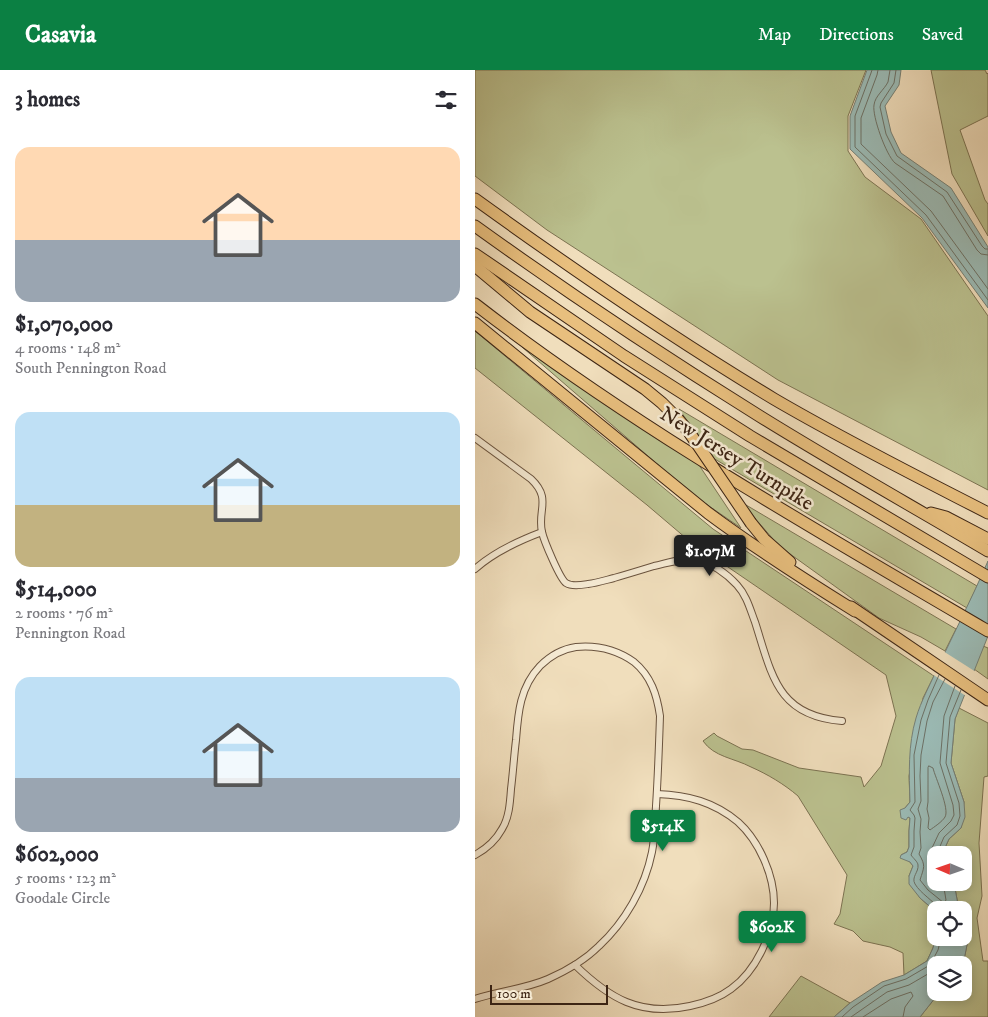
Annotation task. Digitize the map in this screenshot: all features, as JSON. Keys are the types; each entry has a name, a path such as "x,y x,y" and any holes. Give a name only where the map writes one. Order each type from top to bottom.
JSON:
{"highway":[{"path":"475,199 587,278 775,399 910,472 988,510"},
{"path":"475,226 574,296 695,376 914,508 980,539 988,551"},
{"name":"New Jersey Turnpike","path":"475,254 624,356 742,431 988,577"},
{"path":"475,266 530,312 645,389 662,403 689,432 751,523 764,539 795,567 988,700"},
{"name":"New Jersey Turnpike","path":"475,304 598,392 729,477 988,631"},
{"path":"475,323 708,513 807,581 855,610"}],"street":[{"path":"475,438 538,486 542,494 543,505 542,532 555,564 567,584 573,586 592,584 677,561 697,560 709,564 729,577 747,600 780,691 800,710 826,720 842,721"},
{"path":"475,570 483,562 501,551 521,540 542,532"},
{"path":"475,856 483,851 499,834 509,810 519,709 527,684 535,671 558,652 569,648 591,646 620,654 634,663 645,674 652,685 658,702 659,716 655,832 647,872 639,891 629,909 599,947 575,965 549,979 475,999"},
{"path":"575,965 597,986 624,1002 653,1010 682,1008 716,998 732,989 745,976 766,942 772,924 774,903 772,886 767,867 748,833 738,822 710,805 694,798 657,794"}],"green space":[{"path":"475,70 866,70 848,116 848,151 865,177 921,219 988,316 988,490 778,380 547,230 475,176"},
{"path":"931,70 985,70 988,73 988,116 960,130 988,204 988,236 952,174"},
{"path":"475,331 713,529 934,676 923,698 909,776 910,802 905,808 908,817 910,817 909,847 907,852 901,855 913,866 909,876 920,898 927,904 927,946 934,946 929,956 927,956 927,961 904,975 903,953 890,947 863,941 853,931 834,924 840,914 847,875 798,796 781,783 763,773 713,751 703,741 714,733 742,749 753,750 799,768 861,777 864,787 881,766 896,716 886,675 687,539 475,368"},
{"path":"522,347 699,465 741,528 693,495"},
{"path":"679,409 977,586 967,608 713,458"},
{"path":"741,502 956,629 945,651 921,637 879,618 779,546"},
{"path":"983,646 988,648 988,679 974,669"},
{"path":"959,708 988,723 988,776 984,777 979,843 982,896 977,918 983,961 988,961 988,1017 920,1017 933,1001 972,1001 972,956 965,956 967,946 972,946 972,901 957,901 955,891 973,891 973,846 946,846 949,839 961,828 964,802 951,763 955,719"},
{"path":"801,976 850,1003 834,1017 769,1017"}],"water":[{"path":"867,70 901,70 899,85 885,106 891,132 901,153 951,188 988,247 988,308 922,218 850,149 850,116"},
{"path":"988,561 988,636 955,719 951,763 964,802 965,817 961,828 949,839 946,846 927,846 927,891 955,891 957,901 927,901 927,904 909,884 909,876 913,866 910,862 900,858 901,855 907,852 909,847 910,818 908,817 906,820 901,818 900,810 905,808 910,802 910,749 913,728 918,712"},
{"path":"934,946 967,946 965,956 929,956"},
{"path":"927,961 927,1001 933,1001 920,1017 834,1017 850,1003 882,982 904,975"}],"pier":[{"path":"943,651 976,672 966,696 932,674"}]}
